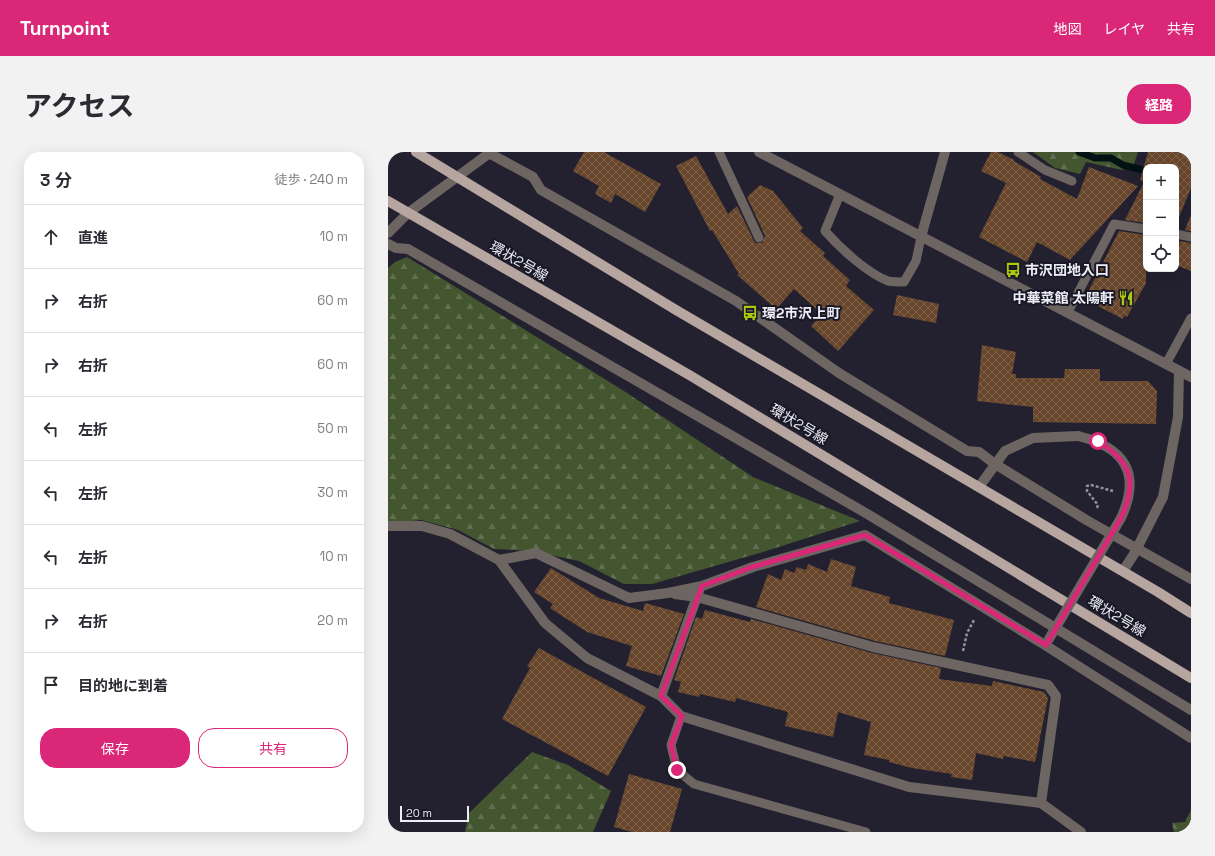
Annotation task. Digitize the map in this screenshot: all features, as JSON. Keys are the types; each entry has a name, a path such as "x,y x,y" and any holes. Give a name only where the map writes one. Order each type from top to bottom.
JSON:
{"main road":[{"path":"416,152 676,310 1123,571 1191,613"},
{"name":"環状2号線","path":"388,201 691,376 1191,678"}],"street":[{"path":"388,233 408,213 458,178 489,152 533,177 541,190 736,301 839,373 966,451 979,452 995,464 1088,521 1137,547 1191,579"},
{"path":"759,152 1191,377"},
{"path":"921,237 945,152"},
{"path":"388,244 396,248 408,249 858,508 1191,710"},
{"path":"1123,571 1163,497 1178,417 1179,371"},
{"path":"979,487 1005,451 1033,438 1078,436 1098,441 1114,451 1127,466 1131,485 1128,504 1047,642"},
{"path":"388,526 422,526 450,534 499,560 545,623 587,658 661,696 682,716 909,787 1041,803 1081,832"},
{"path":"499,560 536,554 629,598 668,593 702,586 752,567 865,535 1047,642 1191,738"},
{"path":"661,696 702,586"},
{"path":"668,593 698,597 873,647 1048,685 1056,696 1041,803"}],"lane":[{"path":"719,152 759,238"},
{"path":"1018,152 1045,170 1072,181"},
{"path":"840,194 825,231 837,245 862,265 889,281 904,282 916,261 921,237"},
{"path":"1068,312 1114,224 1143,229"},
{"path":"1179,235 1191,237"},
{"path":"1166,364 1191,318"},
{"path":"682,716 671,745 677,770 694,784 866,832"}],"path":[{"path":"1095,501 1086,491 1087,486 1091,485 1115,492"}],"green space":[{"path":"1033,152 1138,152 1134,164 1122,170 1086,162 1080,174 1055,168"},
{"path":"407,257 624,391 753,477 860,521 763,552 652,584 624,584 579,561 531,551 494,549 458,530 421,520 388,524 388,268 395,262"},
{"path":"532,752 568,765 611,791 593,832 465,832 469,813"},
{"path":"1191,810 1191,832 1174,832 1172,823 1185,822"}],"building":[{"path":"584,152 604,152 661,184 645,212 615,194 611,203 595,194 599,186 573,171"},
{"path":"991,152 998,152 1014,160 1041,177 1040,179 1077,199 1089,167 1138,186 1070,260 1037,242 1027,262 979,237 1006,183 981,171"},
{"path":"1148,152 1191,152 1191,188 1179,217 1179,164 1145,164"},
{"path":"696,156 728,214 737,206 755,243 762,243 765,236 747,197 760,185 773,191 803,228 800,231 825,253 823,256 850,280 846,286 874,310 838,351 811,326 822,314 794,289 776,309 737,275 739,274 712,230 710,231 676,166"},
{"path":"1143,170 1143,182 1140,180"},
{"path":"1143,184 1143,223 1125,220"},
{"path":"1191,215 1191,231 1185,230"},
{"path":"1119,231 1143,235 1143,272 1146,272 1146,283 1127,317 1124,316 1123,319 1088,301 1089,298 1086,296"},
{"path":"1180,241 1191,243 1191,271 1179,266"},
{"path":"897,295 939,304 936,323 893,315"},
{"path":"982,345 1016,352 1012,374 1016,374 1016,378 1064,378 1065,369 1100,369 1100,381 1148,381 1157,391 1156,424 1033,422 1033,407 977,401"},
{"path":"831,559 856,567 851,586 890,597 889,603 954,620 945,656 875,641 756,607 768,574 781,580 785,569 794,573 797,567 806,570 808,564 827,572"},
{"path":"551,568 599,598 643,611 645,603 684,614 661,676 626,666 632,646 587,632 550,608 553,604 534,592"},
{"path":"705,610 750,622 751,619 872,653 941,668 939,679 992,686 993,681 1044,692 1048,698 1035,762 1004,756 1003,759 976,753 972,780 951,777 952,774 912,768 889,762 889,760 864,755 871,722 838,712 833,737 785,726 788,712 736,698 735,702 700,694 699,697 678,692 681,682 674,680 696,617 702,619"},
{"path":"539,648 646,707 608,776 502,719 530,668 527,666"},
{"path":"629,774 682,789 670,832 632,832 614,827"}],"waterway":[{"path":"1079,152 1095,158 1111,158 1123,165 1143,170"}],"place":[{"name":"市沢団地入口","path":"1013,270"},
{"name":"中華菜館 太陽軒","path":"1126,298"},
{"name":"環2市沢上町","path":"750,313"}],"route":[{"path":"677,770 671,745 682,716 661,696 702,586 752,567 865,535 1046,645 1128,504 1131,485 1127,466 1114,451 1098,441"}]}
